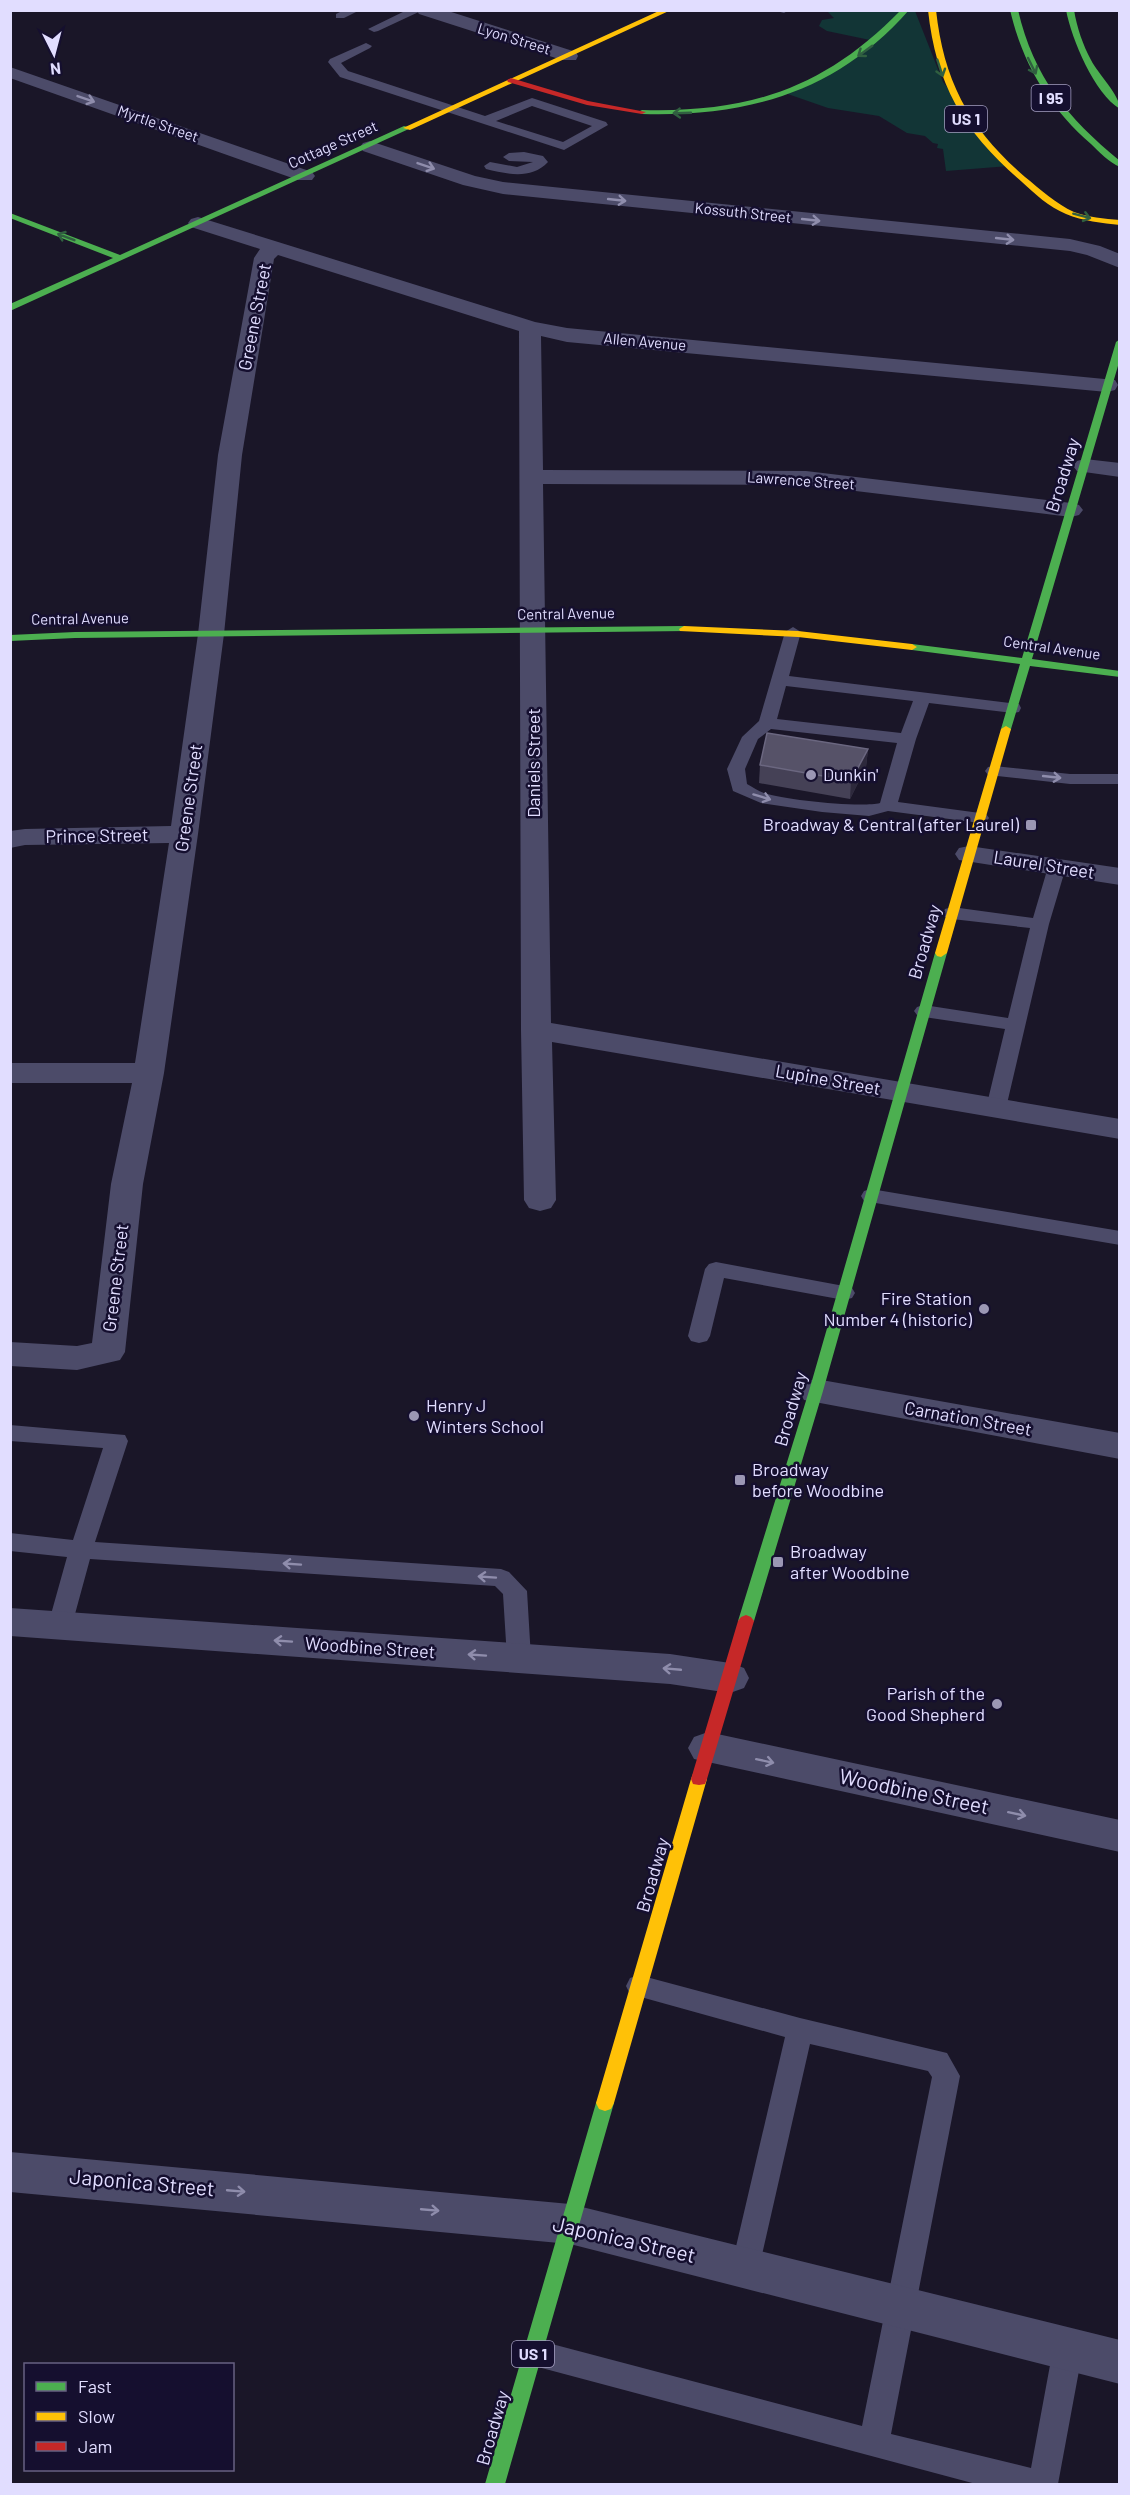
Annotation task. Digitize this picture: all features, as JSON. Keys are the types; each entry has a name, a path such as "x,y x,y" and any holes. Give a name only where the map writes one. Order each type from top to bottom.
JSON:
{"main road":[{"path":"512,80 591,104 627,111 669,113 726,109 783,93 837,69 875,43 906,10"},
{"name":"US 1","path":"932,10 934,46 942,74 963,114 985,142 1023,180 1068,212 1119,224"},
{"name":"I 95","path":"1014,10 1017,31 1039,81 1079,130 1119,165"},
{"name":"I 95","path":"1070,10 1074,30 1086,59 1119,107"},
{"name":"Cottage Street","path":"10,308 370,147 659,12"},
{"path":"10,215 121,258"},
{"name":"Broadway","path":"495,2484 708,1748 816,1391 900,1092 1085,465 1119,342"},
{"name":"Central Avenue","path":"10,638 75,635 731,630 793,633 1119,674"}],"street":[{"name":"Lyon Street","path":"425,10 569,56"},
{"name":"Myrtle Street","path":"10,72 305,176"},
{"name":"Kossuth Street","path":"370,147 464,179 503,188 1070,245 1093,250 1119,262"},
{"name":"Allen Avenue","path":"198,223 530,327 579,336 1107,385"},
{"name":"Greene Street","path":"10,1354 77,1358 108,1352 127,1184 149,1073 184,834 211,634 230,455 264,258 274,246"},
{"name":"Daniels Street","path":"530,327 536,1030 540,1200"},
{"path":"1085,465 1119,470"},
{"name":"Lawrence Street","path":"530,477 806,478 1071,510"},
{"name":"Prince Street","path":"10,840 25,837 184,834"},
{"name":"Laurel Street","path":"969,854 1119,877"},
{"name":"Lupine Street","path":"536,1030 1119,1129"},
{"path":"10,1073 149,1073"},
{"name":"Carnation Street","path":"816,1391 1119,1446"},
{"name":"Woodbine Street","path":"10,1622 688,1671 730,1678"},
{"name":"Woodbine Street","path":"708,1748 1119,1836"},
{"name":"Japonica Street","path":"10,2172 570,2224 1119,2362"}],"lane":[{"path":"340,16 355,10"},
{"path":"374,29 418,10"},
{"path":"778,10 784,10"},
{"path":"366,46 334,62 344,74 452,108 484,121 564,146 602,125 532,102 484,121"},
{"path":"464,179 493,165 512,172 527,171 542,162 539,159 524,156 508,157"},
{"path":"793,633 768,723 751,737 736,769 739,787 761,798 822,807 869,811 888,806 980,818"},
{"path":"780,680 1013,708"},
{"path":"888,806 907,739 923,697"},
{"path":"768,723 907,739"},
{"path":"994,771 1070,779 1119,779"},
{"path":"996,1108 1040,924 1057,867"},
{"path":"952,913 1040,924"},
{"path":"924,1011 1016,1024"},
{"path":"871,1196 1119,1238"},
{"path":"699,1336 717,1269 844,1293"},
{"path":"10,1433 117,1441 81,1550 60,1625"},
{"path":"10,1542 81,1550 501,1578 515,1591 519,1658"},
{"path":"639,1986 800,2030 937,2061 946,2076 874,2444"},
{"path":"745,2268 800,2030"},
{"path":"1043,2484 1068,2349"},
{"path":"533,2353 1033,2484"}],"green space":[{"path":"915,11 943,82 1009,166 946,171 943,149 937,148 938,144 925,136 907,133 879,116 828,108 782,92 831,70 870,40 827,31 819,26 822,20 834,18 828,12"}],"building":[{"path":"767,733 868,749 851,781 760,765"}],"traffic: fast":[{"path":"642,112 679,113 716,110 752,103 787,92 820,78 851,59 880,37 906,10"},
{"path":"1014,10 1028,57 1052,98 1083,133 1120,165"},
{"path":"1070,10 1077,37 1088,62 1102,85 1120,107"},
{"path":"10,308 407,128"},
{"path":"10,215 121,258"},
{"path":"1006,729 1120,342"},
{"path":"10,638 75,635 684,629"},
{"path":"912,647 1027,662"},
{"path":"1027,662 1120,674"},
{"path":"746,1621 816,1391 941,953"},
{"path":"495,2484 605,2103"}],"traffic: slow":[{"path":"407,128 668,10"},
{"path":"932,10 935,37 949,86 960,108 990,148 1029,184 1065,210 1088,218 1120,223"},
{"path":"684,629 798,634 912,647"},
{"path":"941,953 1006,729"},
{"path":"605,2103 699,1779"}],"traffic: jam":[{"path":"511,80 587,103 642,112"},
{"path":"699,1779 746,1621"}],"place":[{"name":"Dunkin'","path":"811,775"},
{"name":"Broadway & Central (after Laurel)","path":"1031,825"},
{"name":"Fire Station Number 4 (historic)","path":"984,1309"},
{"name":"Henry J Winters School","path":"414,1416"},
{"name":"Broadway before Woodbine","path":"740,1480"},
{"name":"Broadway after Woodbine","path":"778,1562"},
{"name":"Parish of the Good Shepherd","path":"997,1704"}]}
